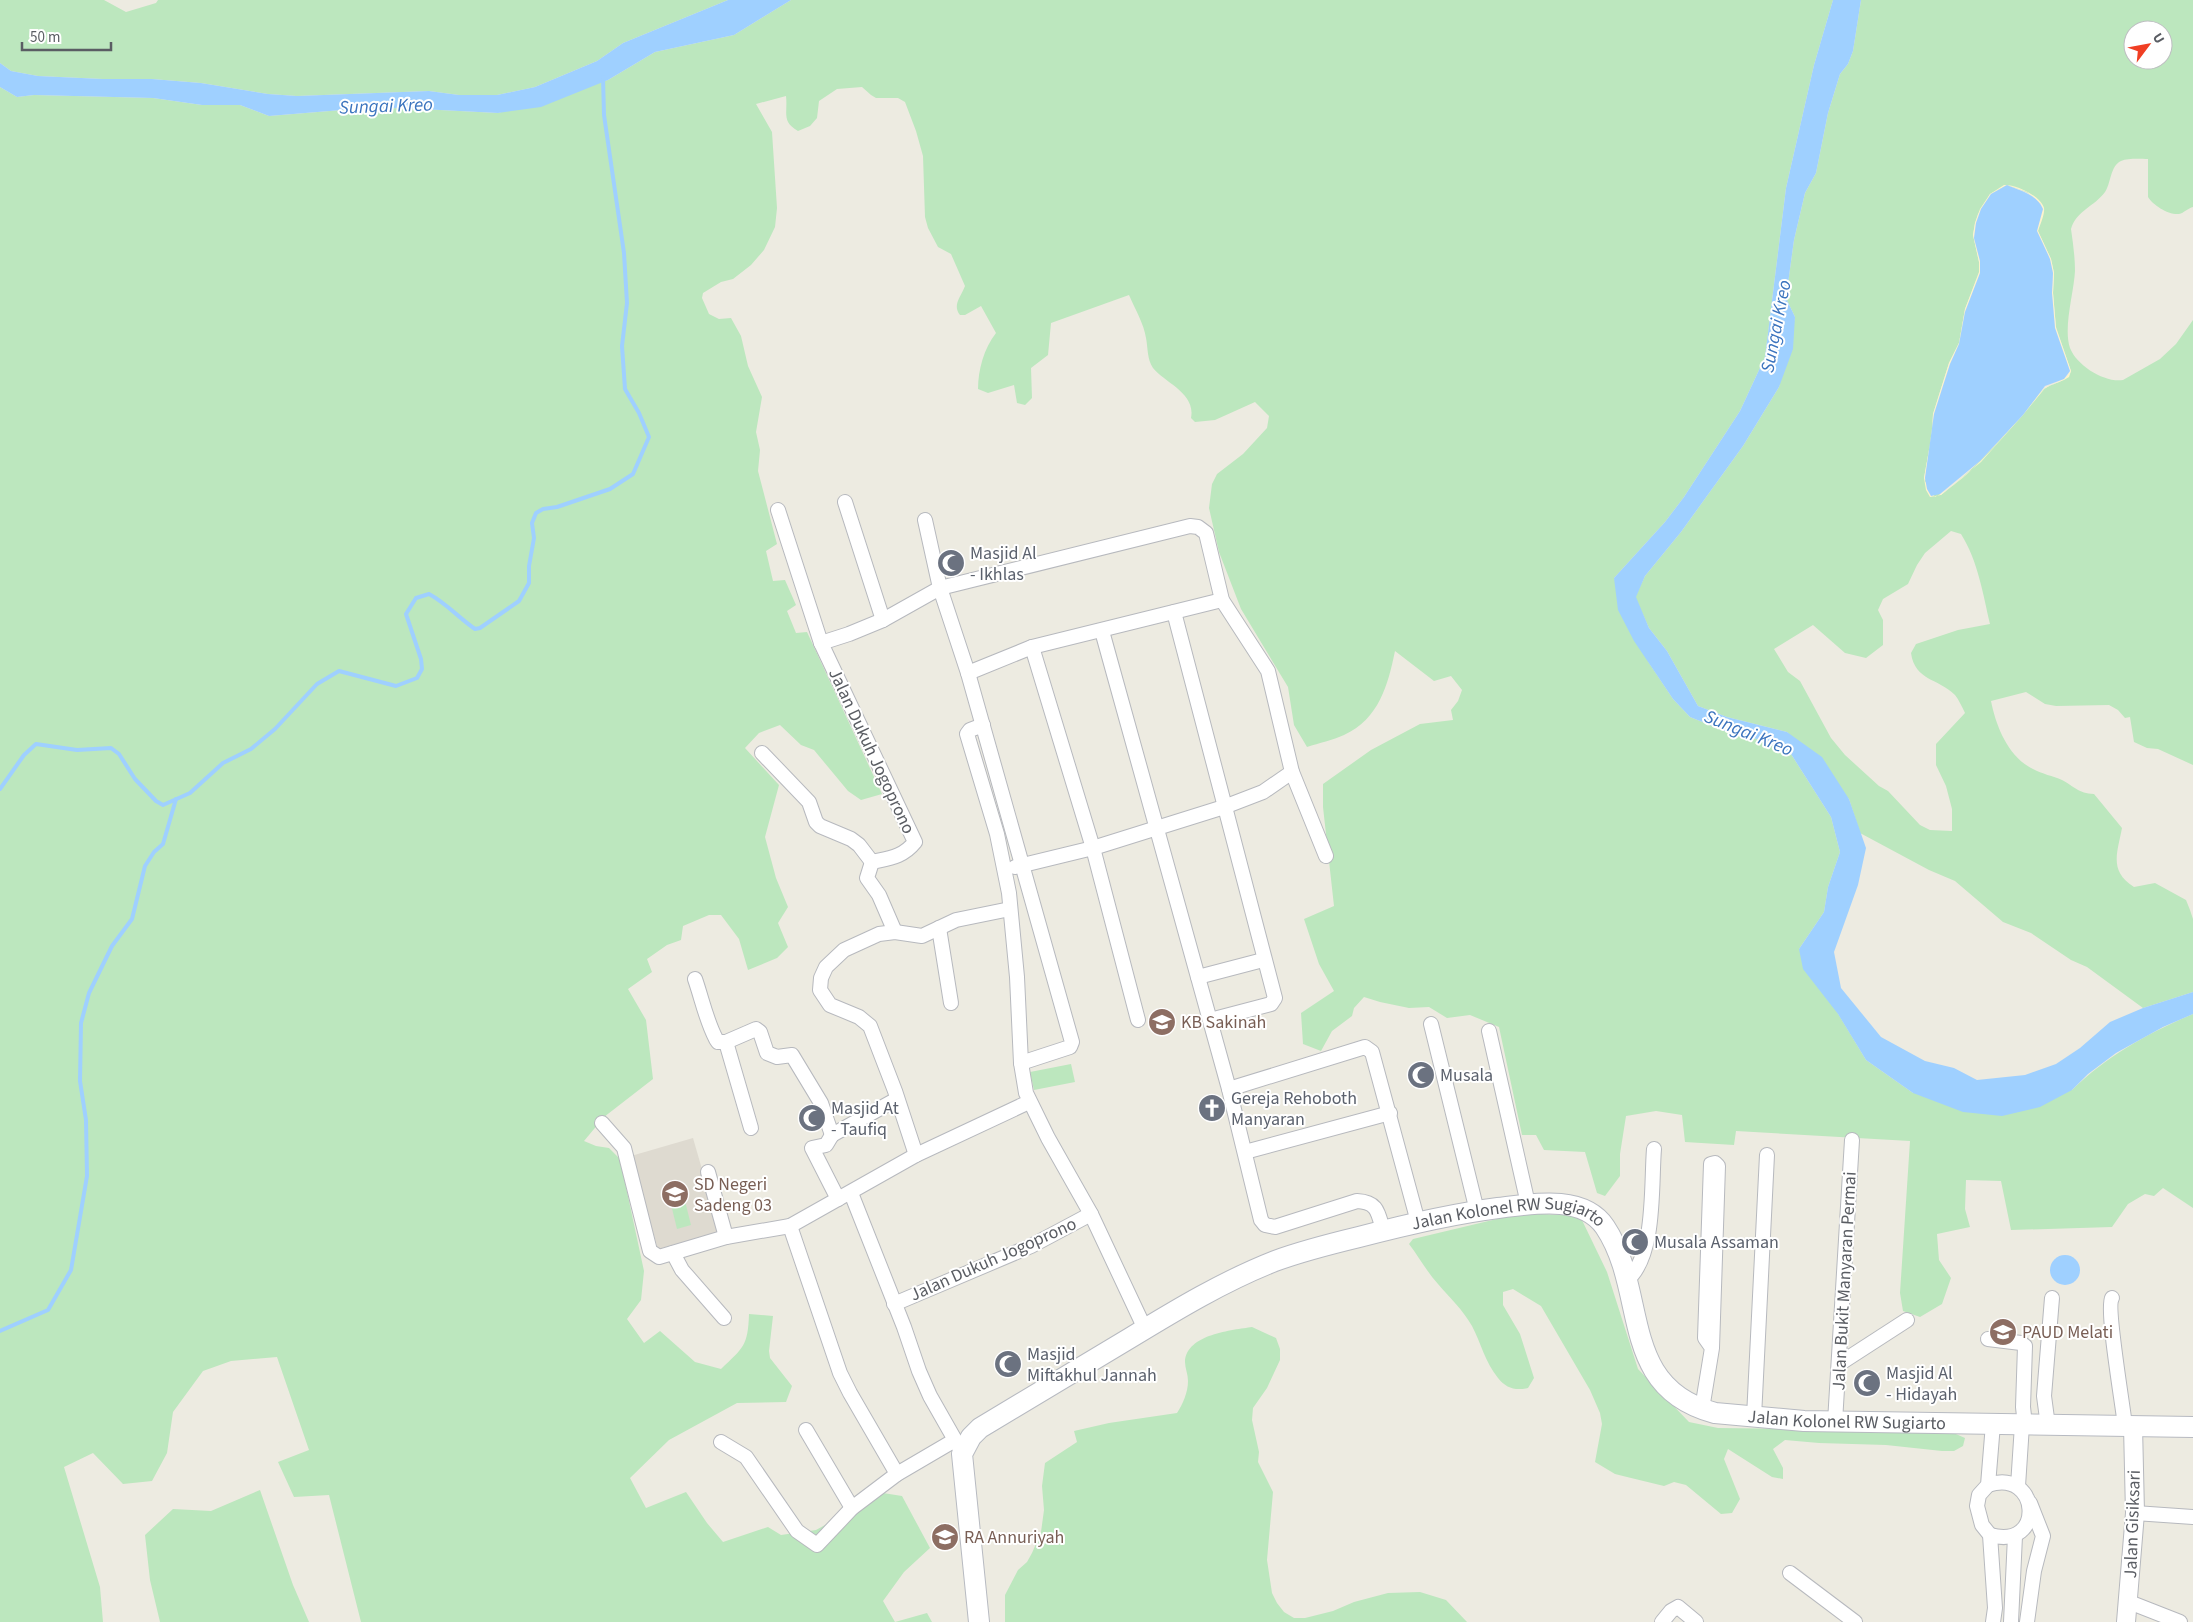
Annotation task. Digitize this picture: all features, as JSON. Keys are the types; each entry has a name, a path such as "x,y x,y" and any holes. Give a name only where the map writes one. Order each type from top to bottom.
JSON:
{"main road":[{"name":"Jalan Kolonel RW Sugiarto","path":"959,1447 980,1428 1145,1329 1204,1295 1273,1262 1309,1249 1418,1222 1528,1204 1567,1205 1585,1209 1604,1225 1614,1244 1627,1280 1640,1338 1654,1371 1661,1382 1685,1402 1702,1409 1754,1417 1835,1422 2193,1427"},
{"path":"959,1447 979,1622"}],"street":[{"path":"845,502 883,620"},
{"path":"778,510 821,643 883,620 940,588 1190,526 1198,527 1206,533 1222,600 1268,671 1292,772 1326,856"},
{"path":"924,520 940,588 968,673 1072,1044 1070,1047 1021,1063"},
{"path":"968,673 1032,647 1222,600"},
{"path":"1174,612 1275,998 1271,1004 1210,1020"},
{"path":"1102,631 1229,1089 1262,1220 1265,1225 1275,1227 1358,1201 1367,1201 1377,1211 1383,1230"},
{"name":"Jalan Dukuh Jogoprono","path":"821,643 915,842 908,851 896,857 872,862"},
{"path":"1032,647 1093,848 1138,1020"},
{"name":"Jalan Dukuh Jogoprono","path":"983,725 970,730 967,734 997,834 1004,869 1017,977 1023,1082 1029,1102 1091,1214 1145,1329"},
{"path":"762,753 809,802 816,822 820,826 851,839 859,845 872,862 867,878 883,902 895,932"},
{"path":"1004,869 1093,848 1224,807 1263,792 1292,772"},
{"path":"916,1156 898,1099 870,1026 859,1017 830,1005 820,990 820,978 826,967 844,950 879,934 895,932 922,936 956,920 1010,909"},
{"path":"939,928 950,1003"},
{"path":"1198,977 1264,960"},
{"path":"695,979 716,1040 718,1042 726,1042 756,1029 760,1032 767,1053 777,1057 792,1055 821,1103 832,1135 898,1099"},
{"path":"1431,1024 1477,1211"},
{"path":"1489,1031 1528,1204"},
{"path":"726,1042 751,1128"},
{"path":"1229,1089 1365,1047 1372,1052 1418,1222"},
{"path":"602,1123 624,1148 650,1251 659,1257 726,1237 790,1226 916,1156 1029,1102"},
{"path":"1245,1152 1390,1113"},
{"name":"Jalan Dukuh Jogoprono","path":"832,1135 826,1144 812,1148 844,1196 894,1304 930,1396 959,1447"},
{"name":"Jalan Bukit Manyaran Permai","path":"1835,1422 1852,1140"},
{"path":"1627,1280 1634,1275 1648,1238 1654,1150"},
{"path":"1754,1417 1767,1155"},
{"path":"1702,1409 1712,1348 1718,1166 1715,1163 1711,1164 1705,1338 1712,1348"},
{"path":"708,1172 726,1237"},
{"name":"Jalan Dukuh Jogoprono","path":"894,1304 1031,1246 1091,1214"},
{"path":"790,1226 840,1373 897,1474"},
{"path":"673,1253 682,1270 724,1318"},
{"path":"2048,1426 2044,1396 2052,1298"},
{"path":"2112,1298 2109,1302 2111,1326 2129,1426"},
{"path":"1839,1364 1907,1320"},
{"path":"1988,1339 2021,1343 2025,1346 2024,1425 2018,1486"},
{"path":"1988,1485 1993,1424"},
{"name":"Jalan Gisiksari","path":"2126,1622 2135,1513 2129,1426"},
{"path":"806,1430 852,1508"},
{"path":"721,1442 746,1457 797,1531 813,1544 820,1544 852,1508 897,1474 959,1447"},
{"path":"1993,1622 1995,1608 1990,1535 1982,1525 1977,1506 1979,1495 1988,1485 1999,1481 2018,1486 2025,1493 2043,1536 2034,1571 2027,1622"},
{"path":"1990,1535 2003,1538 2015,1536 2022,1531 2027,1523 2030,1503"},
{"path":"2135,1513 2193,1517"},
{"path":"2011,1622 2015,1536"},
{"path":"1790,1573 1855,1622"},
{"path":"2128,1602 2180,1622"},
{"path":"1662,1622 1671,1611 1678,1607 1696,1622"}],"shaded area":[{"name":"SD Negeri Sadeng 03","path":"693,1138 720,1232 658,1249 631,1156"}],"green space":[{"path":"0,0 104,0 126,12 156,3 158,0 728,0 623,43 597,61 535,87 497,95 459,95 429,91 297,96 268,94 201,83 152,79 38,76 11,71 0,63"},
{"path":"791,0 1833,0 1814,65 1786,188 1765,357 1740,411 1684,497 1665,522 1614,578 1649,663 1673,699 1690,717 1725,731 1761,740 1791,754 1831,817 1840,852 1828,887 1824,912 1799,949 1866,1060 1913,1093 2072,1090 2099,1066 2129,1046 2193,1014 2193,1208 2163,1188 2154,1196 2145,1194 2128,1204 2112,1227 2011,1230 2001,1181 1966,1180 1965,1209 1970,1227 1937,1234 1939,1260 1951,1278 1942,1304 1920,1317 1903,1311 1900,1293 1910,1141 1736,1131 1734,1145 1685,1142 1682,1115 1656,1111 1626,1116 1620,1154 1620,1176 1605,1196 1597,1193 1585,1152 1544,1150 1536,1135 1522,1135 1499,1027 1470,1015 1447,1018 1429,1007 1409,1008 1364,997 1354,1008 1352,1016 1332,1031 1321,1051 1303,1044 1301,1013 1334,991 1319,964 1304,919 1334,906 1323,807 1323,784 1371,750 1420,724 1453,720 1451,710 1458,701 1462,690 1451,676 1434,681 1395,651 1389,676 1380,700 1366,720 1344,735 1307,747 1294,725 1288,687 1241,609 1219,552 1209,508 1212,484 1217,474 1243,454 1267,428 1269,416 1255,402 1215,420 1195,422 1191,418 1189,402 1184,395 1151,365 1143,327 1129,295 1051,323 1048,355 1031,368 1032,398 1025,405 1017,403 1014,385 988,393 978,389 979,374 983,360 988,345 996,333 981,306 965,315 960,315 958,311 957,304 965,286 951,254 938,247 928,228 925,217 923,156 905,102 898,98 876,98 862,87 837,89 819,101 817,118 810,126 798,131 787,120 786,96 756,104 772,132 777,208 775,227 764,250 751,265 733,279 721,282 703,293 702,298 709,314 719,319 731,318 741,336 748,366 762,397 756,432 760,450 758,471 777,544 766,551 773,581 785,580 796,605 787,611 796,633 807,632 882,794 861,800 848,791 814,750 801,745 780,725 759,733 745,748 779,785 765,837 776,878 788,907 778,923 788,947 777,958 748,970 739,939 721,915 709,915 683,926 681,940 667,945 647,959 652,972 628,989 646,1020 653,1079 604,1117 584,1141 596,1146 609,1148 620,1159 644,1271 641,1300 627,1319 644,1343 660,1331 695,1362 721,1369 743,1346 746,1340 749,1314 773,1316 770,1358 792,1386 786,1402 737,1403 669,1440 630,1478 646,1508 686,1492 707,1523 723,1542 768,1527 781,1535 816,1530 883,1493 902,1496 930,1548 904,1572 883,1601 895,1622 361,1622 329,1495 294,1497 278,1462 309,1450 277,1357 231,1361 203,1371 173,1412 167,1453 152,1481 123,1484 93,1453 64,1467 100,1587 103,1622 0,1622 0,87 17,97 34,95 153,98 202,105 240,105 269,116 354,109 401,108 498,113 608,80 655,52 734,35"},
{"path":"1861,0 2193,0 2193,207 2175,214 2161,209 2150,200 2148,197 2148,159 2127,159 2117,163 2105,192 2081,213 2071,229 2075,271 2068,340 2074,355 2085,367 2108,379 2123,380 2160,359 2176,344 2193,320 2193,765 2158,749 2147,748 2134,742 2130,717 2125,718 2118,710 2109,705 2056,706 2045,704 2026,692 1991,701 1996,720 2005,740 2010,749 2024,764 2036,771 2062,780 2080,791 2094,794 2122,828 2117,861 2121,875 2126,881 2134,887 2155,883 2186,900 2193,919 2193,992 2143,1008 2087,967 2071,960 2031,933 2003,922 1955,881 1929,870 1860,833 1849,799 1787,732 1727,717 1698,706 1667,651 1649,628 1635,597 1645,576 1681,532 1743,446 1779,387 1795,317 1786,298 1794,240 1805,193 1816,173 1828,113 1840,74 1848,64 1853,51","holes":["2007,185 2033,196 2044,209 2038,231 2051,259 2054,273 2053,293 2056,327 2071,371 2062,381 2049,386 2041,392 1982,459 1941,495 1924,478 1932,433 1933,414 1949,363 1959,343 1965,309 1979,273 1979,262 1973,235 1975,223 1990,194","1951,531 1961,534 1972,555 1990,624 1958,630 1916,644 1911,653 1917,669 1955,695 1965,713 1936,744 1936,765 1946,786 1952,809 1952,831 1930,830 1920,825 1888,791 1879,786 1845,755 1831,738 1800,681 1788,672 1774,649 1813,625 1845,653 1866,658 1883,645 1883,620 1878,610 1883,599 1908,584 1925,553"]},
{"path":"1071,1064 1075,1082 1034,1090 1030,1072"},
{"path":"681,1185 691,1225 677,1229 667,1188"},
{"path":"1522,1213 1580,1216 1607,1272 1638,1369 1689,1422 1718,1428 1949,1431 1965,1438 1963,1446 1954,1451 1942,1451 1886,1445 1785,1440 1773,1449 1783,1468 1783,1479 1772,1477 1728,1449 1724,1459 1740,1499 1732,1513 1721,1514 1686,1485 1674,1482 1664,1486 1615,1474 1595,1462 1602,1424 1600,1413 1590,1390 1541,1306 1513,1289 1503,1292 1503,1305 1520,1334 1534,1378 1528,1388 1511,1388 1501,1381 1494,1372 1468,1320 1434,1279 1409,1244 1413,1239"},
{"path":"1252,1327 1276,1338 1280,1349 1280,1360 1267,1388 1253,1408 1252,1420 1259,1452 1258,1462 1273,1492 1267,1560 1272,1593 1277,1603 1284,1612 1294,1618 1305,1618 1388,1593 1420,1592 1446,1600 1467,1622 1005,1622 1005,1595 1018,1570 1027,1562 1041,1532 1044,1510 1042,1486 1045,1463 1077,1442 1074,1431 1109,1423 1177,1413 1187,1389 1188,1378 1185,1362 1187,1353 1193,1345 1212,1335"},
{"path":"260,1490 293,1585 309,1622 160,1622 150,1580 145,1535 173,1509 211,1511"},
{"path":"927,1613 932,1622 895,1622"}],"sand":[{"path":"2007,185 1991,194 1981,209 1976,223 1974,238 1980,261 1980,273 1965,312 1959,344 1950,364 1932,426 1933,414 1949,363 1959,343 1965,309 1979,272 1979,262 1973,235 1975,223 1980,209 1990,194"},
{"path":"2007,185 2021,189 2027,192"},
{"path":"2027,192 2038,199 2044,208 2038,231 2051,259 2054,273 2053,293 2056,328 2071,371 2069,377 2052,385 2068,375 2070,371 2055,328 2052,293 2053,279 2048,254 2037,231 2041,204"},
{"path":"2044,389 2023,415 1997,445 2040,393"},
{"path":"1930,446 1925,481 1934,496 1930,497 1926,490 1924,478"},
{"path":"1990,452 1981,462 1971,471 1978,463"}],"water":[{"name":"Sungai Kreo","path":"728,0 791,0 734,35 655,52 608,80 541,107 498,113 401,108 354,109 269,116 240,105 202,105 153,98 34,95 17,97 0,87 0,63 11,71 38,76 152,79 201,83 268,94 297,96 429,91 459,95 497,95 535,87 597,61 623,43"},
{"name":"Sungai Kreo","path":"1833,0 1861,0 1853,51 1848,64 1840,74 1828,113 1816,173 1805,193 1794,240 1786,298 1795,317 1793,349 1779,387 1743,446 1681,532 1645,576 1636,597 1649,628 1667,651 1698,706 1727,717 1787,732 1822,757 1849,799 1866,848 1858,885 1834,952 1841,988 1881,1037 1925,1061 1954,1068 1977,1080 2025,1075 2056,1064 2080,1048 2110,1022 2143,1008 2193,992 2193,1014 2163,1027 2116,1053 2088,1074 2072,1090 2040,1107 2002,1116 1963,1112 1913,1093 1866,1060 1838,1014 1803,969 1799,949 1824,912 1828,887 1840,852 1831,817 1791,754 1761,740 1725,731 1690,717 1673,699 1634,641 1618,610 1614,578 1665,522 1684,497 1740,411 1765,357 1786,188 1814,65"},
{"path":"2007,185 2032,196 2043,209 2037,231 2050,259 2053,273 2052,293 2055,328 2070,371 2064,379 2045,386 2023,415 1980,461 1940,494 1931,496 1927,489 1925,478 1934,414 1950,364 1959,344 1965,312 1980,273 1980,261 1974,238 1976,223 1981,209 1991,194"},
{"path":"2065,1255 2071,1256 2079,1264 2079,1276 2071,1284 2065,1285 2059,1284 2051,1276 2050,1270 2051,1264 2059,1256"}],"waterway":[{"path":"0,789 24,755 36,744 77,750 111,748 119,754 135,779 156,801 163,805 190,793 223,763 251,749 275,729 317,684 339,671 396,686 417,678 422,669 421,659 406,614 416,598 429,594 475,629 480,628 519,601 529,583 529,566 534,538 532,523 536,513 543,509 557,507 610,489 633,474 649,437 639,413 625,389 622,346 627,303 624,253 604,115 603,77"},
{"path":"0,1331 48,1310 71,1270 87,1176 86,1120 80,1081 81,1023 89,993 112,946 132,919 145,866 154,852 163,844 176,799"}],"place":[{"name":"Masjid Al - Ikhlas","path":"951,563"},
{"name":"KB Sakinah","path":"1162,1022"},
{"name":"Musala","path":"1421,1075"},
{"name":"Gereja Rehoboth Manyaran","path":"1212,1108"},
{"name":"Masjid At - Taufiq","path":"812,1118"},
{"name":"SD Negeri Sadeng 03","path":"675,1194"},
{"name":"Musala Assaman","path":"1635,1242"},
{"name":"PAUD Melati","path":"2003,1332"},
{"name":"Masjid Miftakhul Jannah","path":"1008,1364"},
{"name":"Masjid Al - Hidayah","path":"1867,1383"},
{"name":"RA Annuriyah","path":"945,1537"}]}
